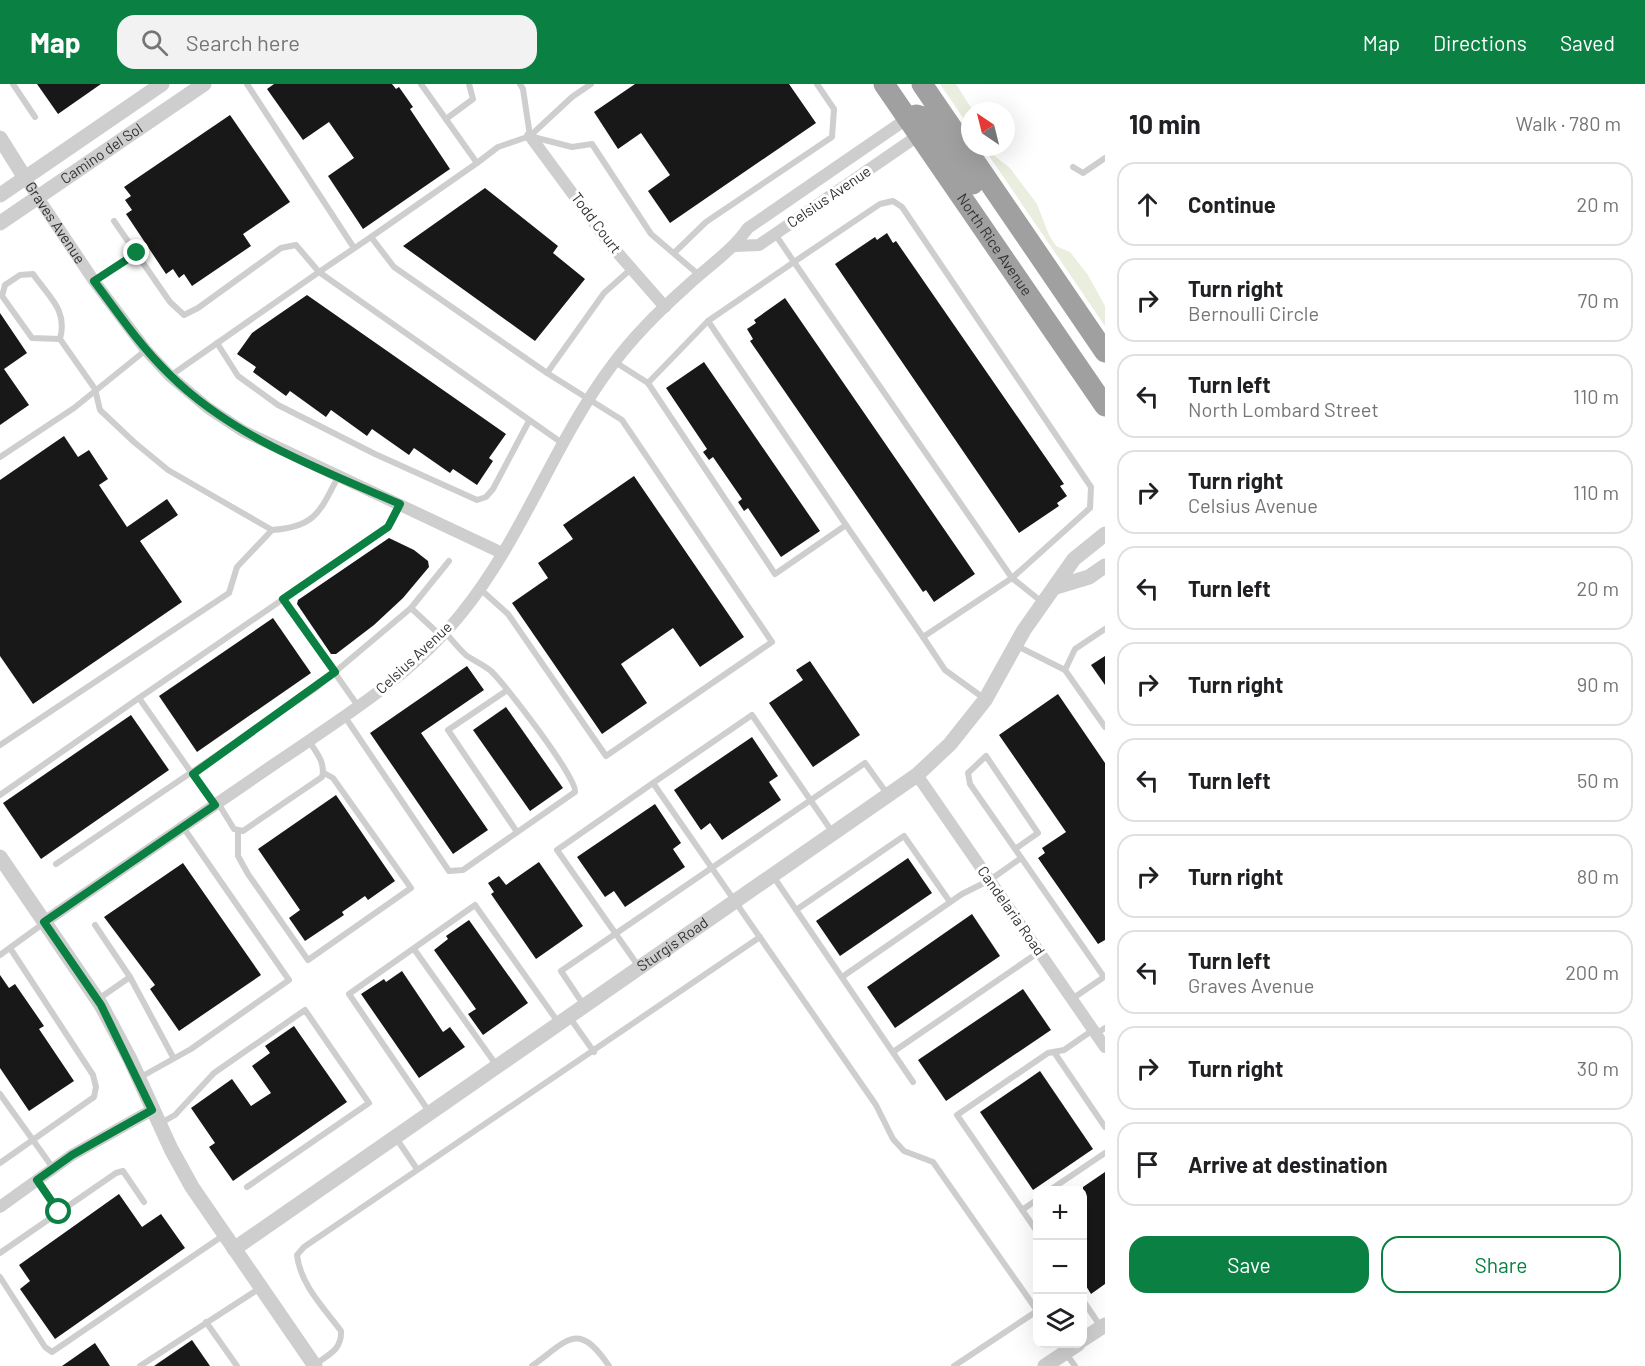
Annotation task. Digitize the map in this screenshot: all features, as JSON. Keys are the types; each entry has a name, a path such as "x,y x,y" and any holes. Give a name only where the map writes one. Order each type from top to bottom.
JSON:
{"highway":[{"name":"North Rice Avenue","path":"884,84 1105,406"},
{"name":"North Rice Avenue","path":"922,84 1105,352"},
{"path":"913,127 916,115 927,118 992,211 1014,219"}],"street":[{"name":"Camino del Sol","path":"0,195 162,84"},
{"name":"Camino del Sol","path":"0,223 204,84"},
{"name":"Celsius Avenue","path":"735,246 759,244 775,234 913,127"},
{"name":"Celsius Avenue","path":"44,922 345,716 402,673 462,613 502,553 588,400 615,362 665,307 735,246 748,228 913,127"},
{"name":"Todd Court","path":"530,136 631,269 665,307"},
{"name":"Graves Avenue","path":"0,138 94,281 146,350 170,376 208,408 243,431 502,553"},
{"name":"Sturgis Road","path":"234,1249 917,775 950,744 985,700 1015,645 1074,559 1105,534"},
{"path":"1056,587 1089,577 1105,566"},
{"name":"Candelaria Road","path":"917,775 1072,999 1098,1031 1105,1047"},
{"path":"0,857 97,1000 192,1187 311,1364"},
{"path":"0,1207 53,1168 152,1110"},
{"path":"1087,1337 1103,1326"},
{"path":"1045,1366 1065,1348"}],"lane":[{"path":"13,84 35,117"},
{"path":"247,84 354,248"},
{"path":"422,84 477,163"},
{"path":"446,119 473,99 469,84"},
{"path":"520,84 523,89 530,136"},
{"path":"170,376 498,147 530,136 572,97 591,84"},
{"path":"674,253 706,222 832,137 834,109 818,84"},
{"path":"530,136 572,147 592,144 651,234 699,275"},
{"path":"1073,167 1083,173 1105,158"},
{"path":"648,383 708,321 880,204 893,201 902,207 1091,487 1090,508 1012,578 923,637"},
{"path":"114,221 170,302 184,315 198,308 281,248 296,245 319,272 562,443"},
{"path":"775,234 1012,578 1043,603"},
{"path":"371,237 394,267 588,400 622,420 772,642 606,756 508,614 479,588"},
{"path":"94,281 137,253"},
{"path":"548,373 604,293 631,269"},
{"path":"60,339 32,338 3,296 5,285 20,275 33,274 61,313 64,323 60,339 95,389 100,410 168,470 272,530 286,529 316,517 338,477"},
{"path":"708,321 945,670 985,700"},
{"path":"217,344 238,376 278,405 375,454 477,500 486,497 493,489 529,421"},
{"path":"0,457 74,408 146,350"},
{"path":"615,362 648,383 775,574 846,525"},
{"path":"0,795 388,527 400,504"},
{"path":"0,745 229,593 237,567 272,530"},
{"path":"56,864 193,774 335,672 411,608 449,561"},
{"path":"283,599 358,706"},
{"path":"345,716 449,872 463,870 575,792 576,787 548,744 491,671 466,655 411,608"},
{"path":"1065,670 1075,649 1105,629"},
{"path":"1015,645 1065,670 1105,727"},
{"path":"506,691 448,730 518,832"},
{"path":"140,698 193,774 238,832 238,856 308,960 411,888 333,777 324,773"},
{"path":"640,969 557,850 752,715 833,834"},
{"path":"238,832 243,831 322,777 324,773 320,759 308,741"},
{"path":"1015,849 1038,833 986,756 968,773 970,784 1021,858 1104,977 1072,999"},
{"path":"585,1007 561,971 615,933 865,763 888,796"},
{"path":"653,783 876,1104 893,1139 904,1150 933,1162 1033,1305"},
{"path":"138,1078 191,1049 289,980 183,827"},
{"path":"796,910 904,836 950,902"},
{"path":"842,977 950,902 990,880 1021,858"},
{"path":"773,876 913,1082"},
{"path":"430,1114 349,993 414,950 475,905 565,1021 594,1052"},
{"path":"0,955 44,922"},
{"path":"94,925 130,977 174,1057"},
{"path":"311,1364 338,1349 342,1341 341,1331 305,1282 297,1255 303,1247 594,1052 760,937"},
{"path":"0,1163 94,1097 96,1087 93,1075 10,948"},
{"path":"414,950 498,1067"},
{"path":"893,1052 1039,952"},
{"path":"97,1000 130,977"},
{"path":"159,1124 175,1115 214,1073 305,1010 369,1103 247,1187"},
{"path":"1033,1226 957,1115 1048,1053 1064,1050 1098,1031"},
{"path":"1060,1062 1064,1050"},
{"path":"1054,1052 1105,1127"},
{"path":"0,1094 53,1168"},
{"path":"396,1138 417,1169"},
{"path":"1057,1186 1105,1153"},
{"path":"0,1253 116,1173 123,1171 144,1202"},
{"path":"37,1180 59,1212"},
{"path":"1022,1210 1033,1202"},
{"path":"0,1277 45,1347 52,1352 225,1235"},
{"path":"140,1366 261,1288"},
{"path":"1087,1304 1103,1326"},
{"path":"954,1366 1033,1314"},
{"path":"206,1322 237,1366"},
{"path":"532,1366 571,1338 586,1339 596,1347 609,1366"},
{"path":"1068,1348 1075,1366"}],"shaded area":[{"path":"940,84 956,84 967,102 961,102 961,115"},
{"path":"989,156 995,156 1010,168 1037,204 1049,235 1056,246 1070,252 1088,275 1105,306 1105,326"}],"building":[{"path":"37,84 101,84 58,114"},
{"path":"274,84 392,84 396,89 399,87 413,107 410,109 450,169 363,229 328,176 354,158 329,122 303,140 267,89"},
{"path":"635,84 789,84 816,123 670,223 648,191 670,175 641,133 618,149 594,112"},
{"path":"230,115 290,202 243,234 251,246 192,286 184,274 179,278 173,269 166,274 126,214 132,210 125,200 131,196 124,187"},
{"path":"485,188 558,246 553,253 585,279 535,341 403,246"},
{"path":"887,233 893,243 896,241 1064,484 1060,486 1067,496 1057,503 1059,506 1019,533 835,264 875,237 877,240"},
{"path":"307,295 506,434 489,458 493,461 477,485 453,469 450,473 414,448 409,455 372,429 367,436 331,410 326,417 290,391 286,396 253,372 256,367 237,354 252,333"},
{"path":"785,298 975,574 934,602 926,590 923,592 750,341 753,339 747,329 756,323 754,320"},
{"path":"0,313 27,353 4,369 29,405 0,425"},
{"path":"704,362 820,531 781,557 748,508 744,511 738,502 742,499 713,457 709,460 703,452 707,449 666,388"},
{"path":"64,436 78,457 89,450 108,479 99,485 127,527 167,499 178,515 140,541 182,602 33,704 0,656 0,480"},
{"path":"634,476 744,637 700,667 673,628 621,664 647,703 602,734 512,603 548,578 538,563 573,539 563,525"},
{"path":"389,538 414,550 428,561 429,567 403,598 374,625 336,654 331,654 297,604 298,600"},
{"path":"273,618 311,673 197,752 159,696"},
{"path":"1105,656 1105,685 1091,665"},
{"path":"810,661 860,735 813,767 769,703 803,680 796,670"},
{"path":"467,666 484,690 421,733 488,830 453,854 370,733"},
{"path":"1058,694 1105,763 1105,940 1098,944 1038,858 1045,853 1042,848 1066,832 999,735"},
{"path":"506,707 563,788 530,811 473,730"},
{"path":"131,715 169,770 41,859 3,803"},
{"path":"752,737 778,776 769,782 781,800 722,840 710,823 701,830 674,790"},
{"path":"336,795 395,881 368,900 365,896 342,912 344,915 305,941 289,918 300,910 258,849"},
{"path":"655,804 681,843 673,849 685,867 625,907 614,891 605,897 577,857"},
{"path":"908,858 932,893 840,956 816,921"},
{"path":"539,862 583,926 536,959 491,894 494,892 488,883 499,876 506,885"},
{"path":"183,863 261,975 179,1031 150,989 155,985 104,917"},
{"path":"972,914 1000,956 895,1028 867,987"},
{"path":"469,920 528,1003 483,1035 468,1014 476,1009 434,950 448,939 446,936"},
{"path":"402,971 443,1032 450,1027 465,1047 419,1078 361,994 384,979 386,982"},
{"path":"0,975 9,988 15,984 44,1026 39,1029 74,1081 29,1111 0,1068"},
{"path":"1023,989 1051,1030 946,1101 918,1060"},
{"path":"294,1026 347,1102 233,1181 209,1147 215,1143 191,1108 232,1079 251,1106 271,1093 252,1066 270,1053 265,1046"},
{"path":"1040,1071 1093,1149 1039,1186 1033,1186 1033,1190 980,1112"},
{"path":"1105,1172 1105,1284 1091,1294 1087,1288 1087,1186 1084,1186"},
{"path":"119,1194 142,1227 161,1214 185,1248 55,1339 20,1289 30,1281 19,1265"},
{"path":"192,1340 210,1366 154,1366"},
{"path":"95,1343 110,1366 62,1366"}],"route":[{"path":"59,1212 37,1180 72,1155 152,1110 130,1059 101,1005 44,922 215,805 193,774 316,688 335,672 283,599 388,527 400,504 243,431 208,408 170,376 140,344 94,281 137,253"}]}
